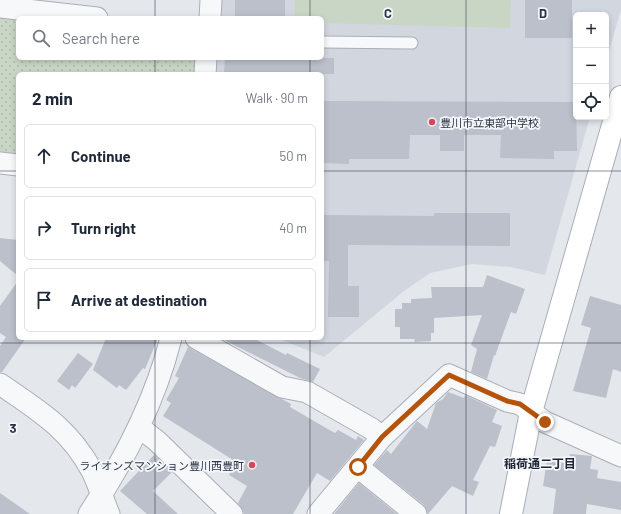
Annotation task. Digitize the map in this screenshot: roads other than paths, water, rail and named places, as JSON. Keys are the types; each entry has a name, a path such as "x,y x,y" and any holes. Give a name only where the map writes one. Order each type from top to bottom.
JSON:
{"street":[{"path":"210,16 211,0"},
{"path":"0,7 79,16"},
{"path":"204,72 206,60"},
{"path":"511,514 531,412 621,97"},
{"path":"0,163 16,165"},
{"path":"89,514 139,427 165,363 171,340"},
{"path":"200,340 282,387 307,392 372,428 382,437"},
{"path":"318,514 382,437 449,375 507,401 520,404 545,422 621,456"},
{"path":"0,384 68,435 93,472 109,514"},
{"path":"139,427 157,441 232,514"},
{"path":"358,467 416,514"}],"lane":[{"path":"324,42 412,43"}],"place":[{"name":"豊川市立東部中学校","path":"432,122"},
{"name":"ライオンズマンション豊川西豊町","path":"252,465"}],"district":[{"name":"稲荷通二丁目","path":"540,463"}]}
